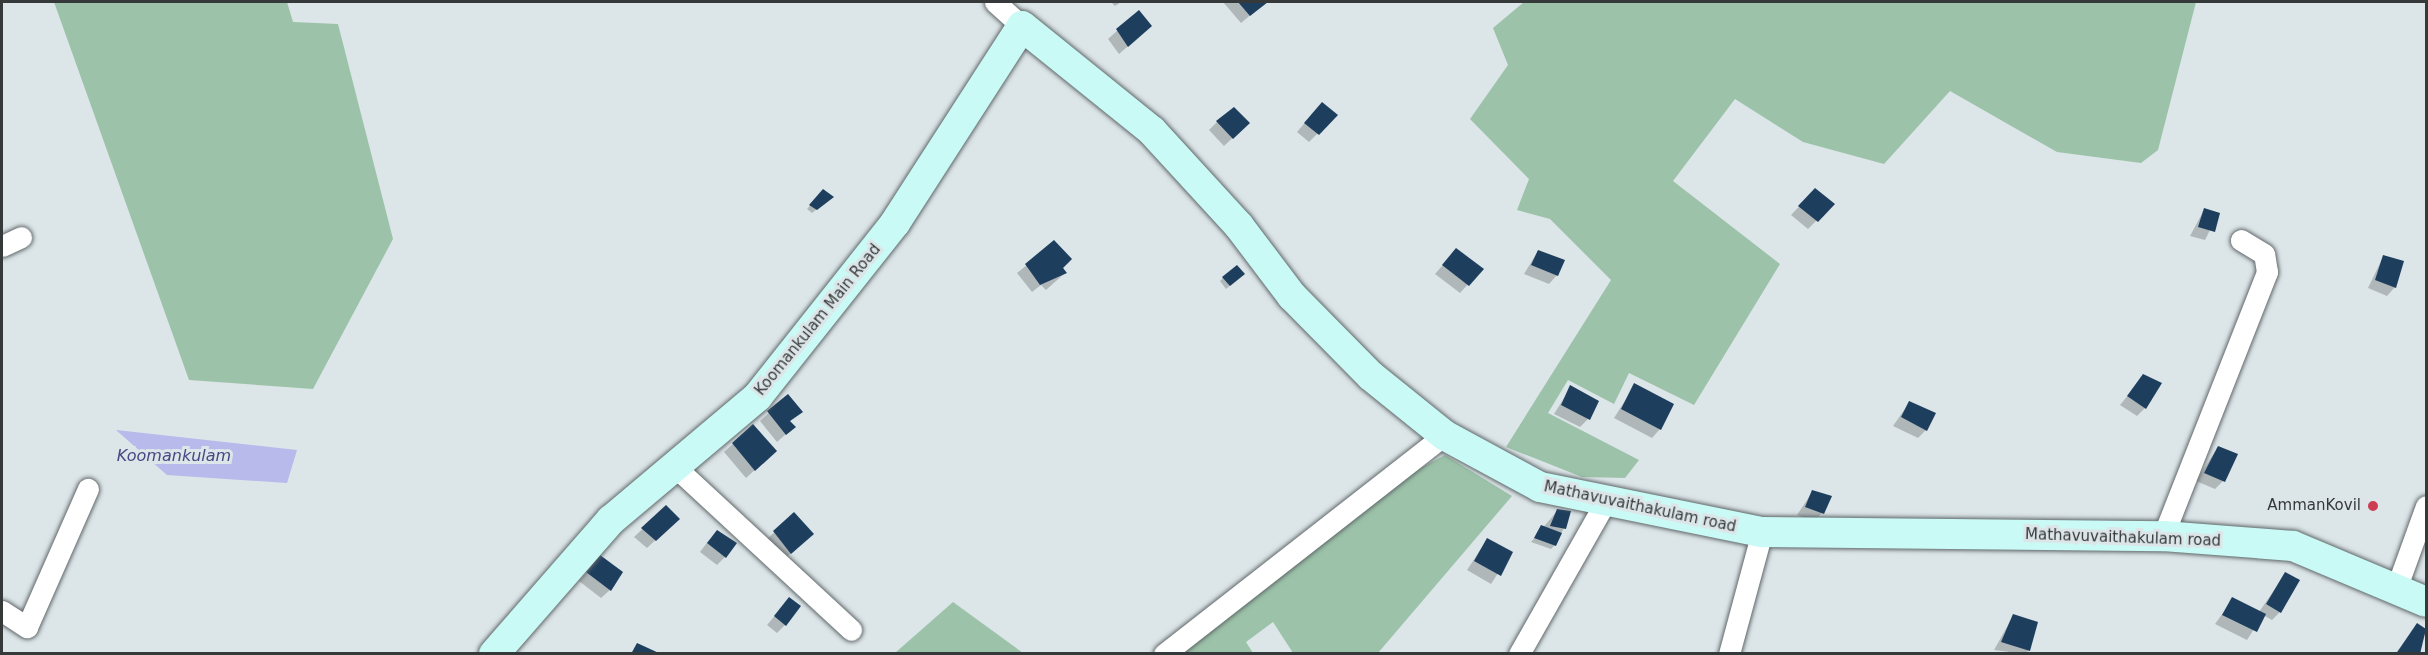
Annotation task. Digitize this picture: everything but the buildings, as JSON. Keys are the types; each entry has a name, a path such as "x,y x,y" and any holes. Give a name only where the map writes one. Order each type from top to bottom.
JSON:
{"street":[{"name":"Mathavuvaithakulam road","path":"995,2 1152,131 1239,226 1292,296 1371,375 1444,435 1540,487 1762,532 2163,536 2293,546 2427,602"},
{"name":"Koomankulam Main Road","path":"494,654 611,520 672,464 758,396 895,223 1022,26"},
{"path":"2,246 21,237"},
{"path":"2163,536 2267,272 2264,254 2241,240"},
{"path":"1164,654 1444,435"},
{"path":"672,464 851,630"},
{"path":"2,611 27,627 88,489"},
{"path":"1520,654 1606,501"},
{"path":"2396,589 2427,506"},
{"path":"1729,654 1762,532"}],"green space":[{"path":"54,2 287,2 293,22 338,24 393,239 313,389 189,380"},
{"path":"1524,2 2196,2 2158,150 2141,163 2057,152 1950,91 1884,164 1803,142 1735,99 1673,181 1780,264 1694,405 1629,373 1614,404 1568,380 1548,413 1639,460 1625,478 1582,477 1506,447 1611,280 1550,219 1517,210 1529,179 1470,119 1508,65 1493,28"},
{"path":"1445,455 1512,496 1378,653 1293,653 1273,622 1246,642 1253,653 1181,654 1417,470"},
{"path":"953,602 1023,653 895,653"}],"water":[{"name":"Koomankulam","path":"116,430 297,450 287,483 167,475"}],"place":[{"name":"AmmanKovil","path":"2373,506"}]}
